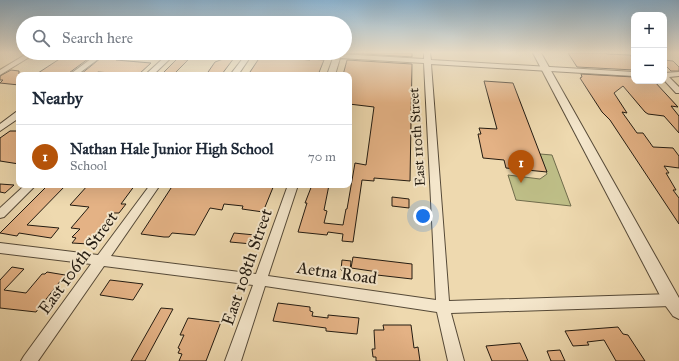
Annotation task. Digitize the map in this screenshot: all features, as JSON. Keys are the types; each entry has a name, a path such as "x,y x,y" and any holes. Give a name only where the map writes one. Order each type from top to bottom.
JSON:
{"street":[{"name":"East 110th Street","path":"428,70 443,307 456,361"},
{"path":"545,70 671,300 679,311"},
{"path":"560,70 631,74"},
{"path":"667,75 679,74"},
{"path":"667,78 679,91"},
{"path":"0,128 16,116"},
{"path":"0,214 28,188"},
{"name":"East 106th Street","path":"29,361 153,188"},
{"name":"East 108th Street","path":"233,361 292,188"},
{"name":"Aetna Road","path":"0,248 260,280 443,307 671,300"}],"green space":[{"path":"540,154 552,155 571,206 516,200 508,175 540,179 547,174"}],"building":[{"path":"11,70 19,71 16,72 16,85 0,83 3,80 0,80 0,76"},
{"path":"43,70 73,70 70,72 40,72"},
{"path":"86,70 144,70 141,72 83,72"},
{"path":"166,70 178,70 176,72 164,72"},
{"path":"210,70 225,70 224,72 208,72"},
{"path":"251,70 320,70 319,72 250,72"},
{"path":"344,70 412,70 410,181 374,178 374,181 362,180 353,242 342,241 343,234 328,232 327,235 298,232 307,203 305,203 311,188 328,188 324,210 327,211 324,223 343,225 351,188 352,188 355,163 366,165 374,107 352,104 352,72 344,72"},
{"path":"581,74 631,77 631,84 657,84 678,107 671,106 679,116 679,133 664,116 648,114 645,112 623,86 614,93 627,113 622,112 637,133 643,133 653,147 673,148 679,156 679,168 664,166 669,173 666,173 676,190 673,190 679,198 679,224 610,120 602,112 580,78 582,77"},
{"path":"484,81 513,83 547,172 506,168 504,160 483,158 478,134 481,134 479,128 497,129"},
{"path":"10,131 16,131 16,164 0,161 0,138"},
{"path":"0,184 14,185 5,193 0,192"},
{"path":"45,188 63,188 27,225 59,228 51,238 19,233 17,236 0,233"},
{"path":"85,188 133,188 121,204 126,204 119,213 114,213 89,244 72,243 76,238 72,237 80,229 71,228 89,207 70,205"},
{"path":"171,188 273,188 263,212 242,209 243,206 224,204 222,210 210,208 195,235 172,233 169,237 164,237 141,234"},
{"path":"392,197 409,199 409,208 392,206"},
{"path":"234,233 255,235 252,244 230,242"},
{"path":"353,257 412,264 412,279 377,275 378,272 351,268"},
{"path":"342,260 351,261 350,271 341,270"},
{"path":"12,267 24,269 4,290 26,293 42,274 47,272 65,275 36,312 0,308 0,280"},
{"path":"110,280 143,284 133,300 100,295"},
{"path":"278,303 310,307 310,311 313,312 312,316 328,318 328,315 359,318 357,334 326,331 326,328 273,321"},
{"path":"161,308 173,309 145,361 131,361"},
{"path":"188,318 221,322 206,361 179,361 182,354 178,353 180,349 178,348 184,335 180,335"},
{"path":"383,325 411,325 414,348 418,347 420,361 376,361 376,357 373,357 372,349 375,349 374,330 384,330"},
{"path":"618,327 623,334 628,335 645,361 616,361 604,340 587,342 589,345 573,346 565,331"},
{"path":"520,343 528,361 492,361 486,346"},
{"path":"560,350 565,361 551,361 547,351"}],"place":[{"name":"Nathan Hale Junior High School","path":"521,183"}]}
